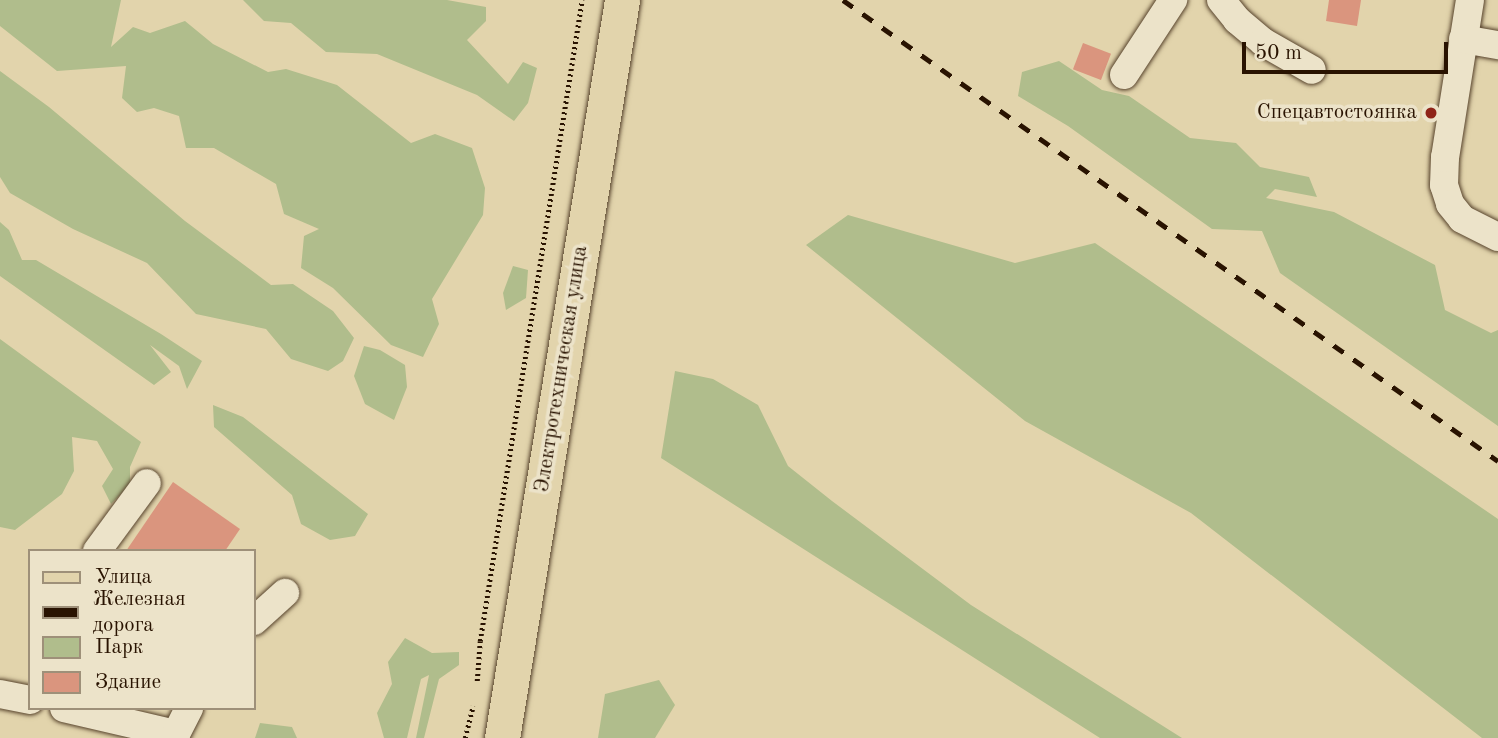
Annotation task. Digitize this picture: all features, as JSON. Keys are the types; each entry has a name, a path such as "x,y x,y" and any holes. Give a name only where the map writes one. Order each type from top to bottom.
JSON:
{"main road":[{"name":"Электротехническая улица","path":"502,738 622,0"}],"lane":[{"path":"1124,75 1173,0"},
{"path":"1221,0 1237,20 1263,42 1312,70"},
{"path":"1470,0 1445,157 1444,185 1450,204 1462,219 1498,237"},
{"path":"1463,38 1498,45"},
{"path":"98,549 147,483"},
{"path":"256,619 285,593"},
{"path":"0,694 28,700"},
{"path":"73,710 176,734 188,710"}],"path":[{"path":"476,692 480,641 582,0"},
{"path":"465,738 474,704"}],"green space":[{"path":"0,0 121,0 111,47 133,27 150,33 185,21 213,44 268,72 286,69 337,85 411,143 435,134 472,148 485,188 483,215 432,299 439,324 423,357 391,345 333,288 301,268 304,236 319,229 284,214 276,184 214,148 186,148 179,116 154,108 137,112 122,98 126,66 57,71 0,26"},
{"path":"243,0 447,0 486,7 486,21 467,40 508,84 523,62 537,68 528,103 514,121 477,95 377,54 326,52 291,23 264,21"},
{"path":"1059,61 1102,90 1129,96 1190,138 1236,143 1260,167 1309,177 1317,197 1275,189 1266,198 1334,212 1435,265 1445,310 1491,333 1498,330 1498,426 1280,273 1262,231 1212,229 1068,126 1018,96 1022,72"},
{"path":"0,71 49,107 185,221 271,285 293,284 333,311 354,338 343,361 328,371 291,359 266,329 196,314 147,263 73,229 10,193 0,177"},
{"path":"848,215 1015,263 1095,243 1498,519 1498,738 1482,738 1191,513 1025,421 806,245"},
{"path":"0,222 9,230 22,260 36,260 202,361 187,389 179,366 150,345 171,372 154,385 0,276"},
{"path":"513,266 528,270 526,298 506,310 503,293"},
{"path":"0,339 141,442 130,467 130,485 111,504 102,486 113,469 97,441 72,437 74,471 62,494 15,530 0,527"},
{"path":"364,346 380,350 405,365 407,387 394,420 365,404 354,376"},
{"path":"675,371 713,379 758,405 788,466 832,501 971,605 1182,738 1100,738 661,458"},
{"path":"213,405 243,417 368,514 355,536 330,540 301,524 292,495 214,427"},
{"path":"405,638 432,653 459,652 459,665 439,679 424,738 416,738 429,675 421,679 407,738 384,738 377,713 392,684 388,662"},
{"path":"659,680 675,705 655,738 598,738 605,694"},
{"path":"260,723 292,727 297,738 255,738"}],"building":[{"path":"1329,0 1361,0 1357,26 1326,21"},
{"path":"1083,43 1111,54 1101,80 1073,69"},
{"path":"173,482 240,529 226,549 127,549"}],"railway":[{"path":"843,0 1498,461"}],"place":[{"name":"Спецавтостоянка","path":"1431,113"}]}
